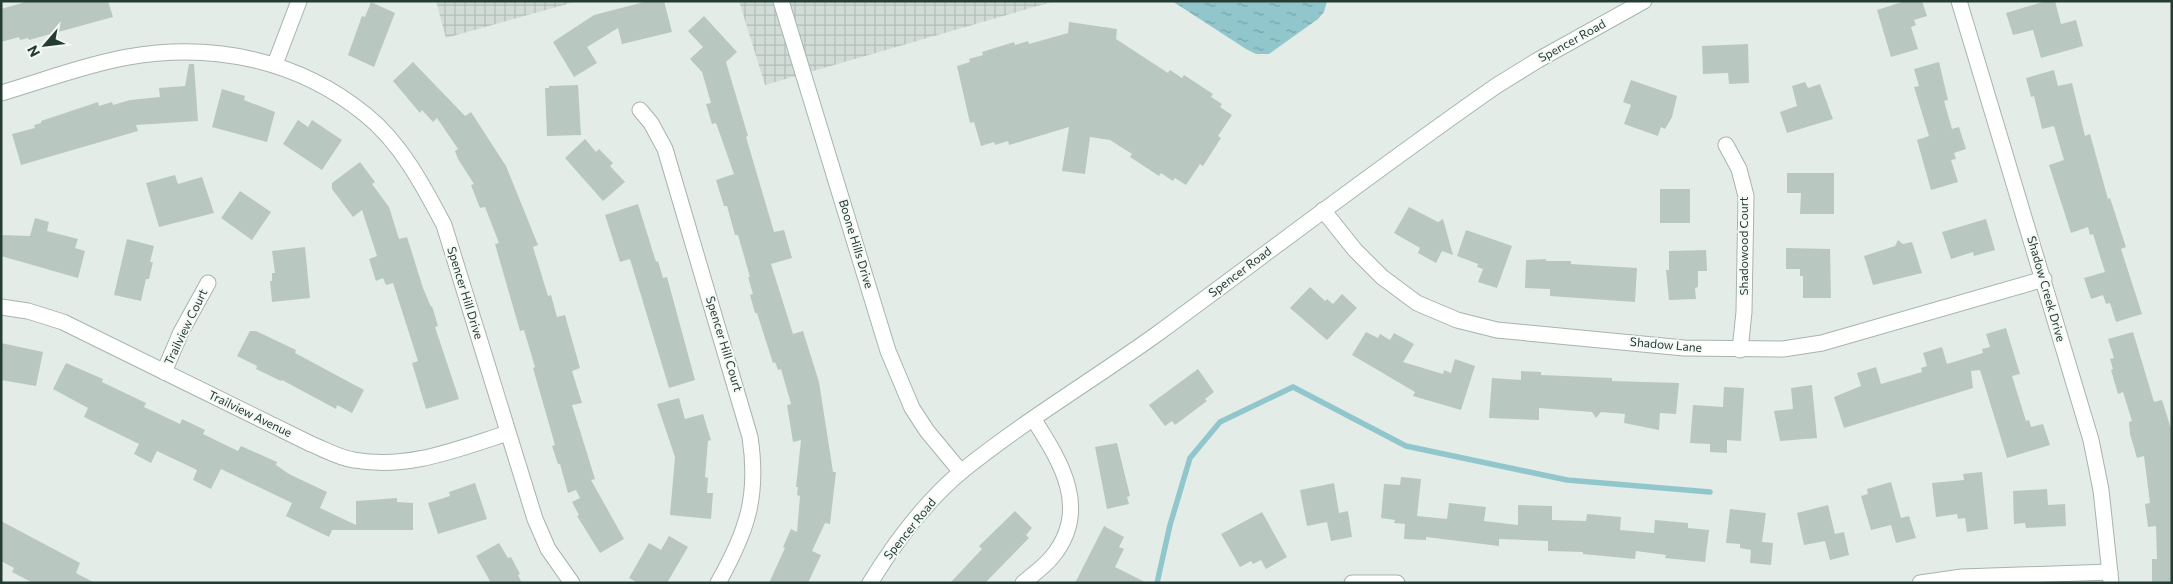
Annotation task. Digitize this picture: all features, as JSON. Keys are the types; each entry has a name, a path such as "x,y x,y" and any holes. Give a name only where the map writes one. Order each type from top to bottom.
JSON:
{"street":[{"path":"275,64 299,1"},
{"name":"Boone Hills Drive","path":"781,1 888,351 912,408 927,431 961,472"},
{"name":"Spencer Road","path":"870,583 911,523 961,472 1155,335 1323,210 1496,86 1538,60 1644,1"},
{"name":"Shadow Creek Drive","path":"1959,1 2091,440 2101,490 2111,578"},
{"name":"Spencer Hill Drive","path":"1,93 126,57 156,52 188,51 235,54 275,64 323,86 367,115 394,145 423,184 444,226 535,519 548,549 572,583"},
{"name":"Spencer Hill Court","path":"640,110 665,148 750,437 754,479 751,502 742,539 718,583"},
{"name":"Shadowood Court","path":"1726,145 1739,169 1746,196 1744,312 1740,350"},
{"name":"Shadow Lane","path":"1323,210 1355,250 1382,277 1418,303 1457,320 1497,330 1684,348 1783,349 1822,343 2044,279"},
{"name":"Trailview Court","path":"164,372 181,332 208,283"},
{"name":"Trailview Avenue","path":"1,307 28,311 62,322 311,444 352,460 386,464 421,460 508,433"},
{"path":"1023,583 1052,558 1063,540 1071,508 1066,477 1061,465 1034,420"},
{"path":"1920,583 1962,576 2111,578"},
{"path":"1352,583 1398,583"}],"shaded area":[{"path":"436,1 578,1 446,38"},
{"path":"739,1 1055,1 765,85"}],"water":[{"path":"1172,1 1327,1 1324,12 1318,19 1269,54 1256,54"}],"building":[{"path":"29,1 108,1 113,17 29,40 28,38 20,40 19,37 1,42 1,9"},
{"path":"648,1 664,1 672,32 622,44 618,28 587,47 597,63 574,77 553,42 594,15"},
{"path":"1905,1 1922,1 1927,16 1914,20 1916,25 1911,27 1918,49 1891,57 1877,10"},
{"path":"2046,1 2055,1 2061,24 2076,20 2083,46 2041,58 2033,30 2013,35 2006,13"},
{"path":"371,2 395,13 374,67 348,55 362,16 365,17"},
{"path":"704,16 737,52 726,62 748,136 746,137 774,232 784,230 792,258 771,264 793,334 803,331 819,382 833,472 836,472 830,524 825,523 812,551 821,555 808,583 769,583 785,548 783,547 791,529 797,532 800,496 797,495 798,487 796,487 801,440 793,442 787,405 791,404 781,369 778,370 775,362 773,363 757,313 755,313 750,295 753,294 748,277 750,277 738,235 735,235 727,206 724,206 716,180 734,174 716,123 712,124 706,104 711,103 702,72 690,59 703,47 688,31"},
{"path":"1069,22 1117,29 1116,39 1168,73 1170,70 1182,78 1184,75 1213,94 1211,97 1222,104 1220,107 1232,115 1218,136 1221,138 1203,166 1200,164 1186,185 1175,178 1173,181 1161,173 1159,176 1130,157 1132,154 1110,140 1090,137 1085,174 1062,171 1069,127 1009,145 1008,141 995,145 994,142 981,146 974,122 970,123 957,66 970,62 969,59 983,55 982,52 1014,42 1015,45 1028,41 1029,44 1068,33"},
{"path":"1748,44 1749,83 1729,84 1728,73 1703,74 1702,46"},
{"path":"413,62 465,116 471,112 506,166 538,245 533,247 548,296 551,295 557,317 565,315 580,368 572,371 582,403 572,405 595,479 591,480 624,539 600,553 577,516 579,515 572,502 580,498 576,490 568,493 560,464 558,464 552,446 555,445 533,368 535,367 524,330 520,331 495,244 499,243 485,207 480,208 471,185 474,184 455,151 458,149 437,118 433,122 422,110 420,113 393,81"},
{"path":"1939,62 1948,100 1944,101 1952,129 1959,127 1966,149 1954,153 1956,159 1951,160 1958,182 1931,190 1917,140 1929,136 1914,87 1919,86 1914,69"},
{"path":"189,64 194,64 198,121 136,125 138,131 21,165 12,134 35,128 34,125 41,123 41,121 98,102 99,106 112,102 113,105 130,100 160,97 159,88 185,86"},
{"path":"2054,70 2058,86 2072,83 2085,136 2090,134 2108,199 2110,198 2126,247 2121,249 2142,314 2116,322 2110,303 2106,304 2103,295 2091,299 2084,278 2105,272 2093,234 2090,235 2088,227 2071,233 2049,165 2064,160 2054,126 2042,129 2034,96 2031,97 2026,78"},
{"path":"1631,80 1677,96 1672,117 1665,129 1661,127 1658,136 1624,124 1631,105 1623,102"},
{"path":"1805,82 1808,88 1820,84 1833,119 1787,133 1780,112 1797,106 1792,86"},
{"path":"578,85 581,135 547,136 545,88 549,88 549,86"},
{"path":"222,89 245,96 244,100 275,112 267,142 212,127"},
{"path":"298,120 308,127 312,120 342,140 322,170 283,144"},
{"path":"585,139 596,152 599,149 613,163 610,166 625,182 603,201 565,158"},
{"path":"360,162 375,182 372,184 389,207 399,239 407,237 423,288 432,306 438,326 435,327 459,399 426,409 412,363 418,361 393,283 386,285 383,278 376,281 369,259 377,256 362,210 353,217 332,189 332,183"},
{"path":"1787,173 1834,173 1834,214 1800,214 1801,193 1787,193"},
{"path":"175,175 178,184 202,177 214,213 159,227 146,183"},
{"path":"1660,189 1690,189 1690,223 1660,223"},
{"path":"240,191 271,212 252,240 221,218"},
{"path":"638,204 656,262 658,261 663,278 667,277 695,380 669,388 630,259 620,262 605,215"},
{"path":"1409,207 1438,222 1443,219 1453,255 1442,251 1436,263 1418,253 1420,248 1394,233"},
{"path":"35,218 49,222 47,231 78,239 75,248 85,251 78,278 1,256 1,235 30,236"},
{"path":"1986,219 1995,250 1974,256 1973,252 1951,259 1942,232"},
{"path":"1466,230 1512,246 1497,288 1478,282 1483,269 1477,267 1478,264 1457,256"},
{"path":"127,239 154,246 150,262 153,262 149,279 146,279 141,301 114,295"},
{"path":"1898,240 1903,244 1912,242 1922,273 1873,285 1864,256 1895,246"},
{"path":"305,247 310,298 272,302 270,281 272,281 272,273 275,273 272,251"},
{"path":"1786,248 1830,249 1831,298 1803,298 1803,276 1800,276 1800,269 1786,269"},
{"path":"1706,250 1707,271 1698,271 1698,287 1695,288 1696,299 1669,300 1666,270 1669,270 1669,251"},
{"path":"1546,259 1546,261 1571,261 1571,264 1637,268 1635,302 1550,296 1550,289 1525,288 1526,260"},
{"path":"1310,287 1325,301 1327,299 1333,304 1342,294 1357,308 1327,340 1290,308"},
{"path":"2006,328 2020,374 2012,376 2026,421 2029,420 2031,427 2043,424 2050,445 2007,458 1980,370 1971,371 1973,388 1844,428 1834,397 1861,386 1857,373 1876,367 1881,384 1922,372 1921,368 1927,366 1923,353 1942,347 1947,364 1983,353 1982,349 1990,347 1986,334"},
{"path":"250,331 256,331 296,350 295,353 364,390 352,413 337,405 336,409 282,380 256,369 257,366 237,356"},
{"path":"1366,332 1378,338 1380,334 1390,340 1394,333 1414,344 1403,362 1443,374 1444,370 1451,373 1455,359 1475,366 1461,410 1413,396 1415,392 1352,355"},
{"path":"2133,332 2154,402 2162,400 2172,432 2172,583 2152,583 2152,559 2157,559 2156,526 2148,527 2145,504 2150,503 2144,456 2137,458 2130,434 2129,422 2132,421 2123,392 2118,394 2111,370 2113,369 2110,359 2114,358 2108,339"},
{"path":"1,343 43,352 36,386 1,380"},
{"path":"66,363 103,379 102,382 146,403 144,407 180,424 182,419 205,430 203,434 238,451 241,446 277,462 276,465 289,474 327,492 320,508 356,525 356,501 397,498 397,502 413,503 413,530 332,530 329,537 286,516 292,503 221,469 211,489 193,480 197,470 157,451 151,463 134,454 139,444 84,417 88,408 53,389"},
{"path":"1198,369 1214,392 1205,399 1207,401 1175,425 1172,421 1165,426 1149,405"},
{"path":"1521,371 1541,372 1541,375 1612,378 1612,381 1679,383 1676,414 1660,413 1659,430 1624,423 1625,414 1601,412 1596,418 1592,412 1539,408 1539,420 1489,418 1492,378 1521,380"},
{"path":"1812,385 1817,438 1780,441 1774,411 1793,409 1791,388"},
{"path":"1724,387 1744,388 1741,441 1727,440 1727,453 1710,452 1710,444 1690,443 1693,405 1723,407"},
{"path":"679,398 685,419 703,414 711,440 708,441 705,477 708,478 707,493 713,493 711,519 670,515 675,457 657,404"},
{"path":"1117,443 1130,496 1127,497 1129,504 1107,509 1095,447"},
{"path":"1982,472 1988,529 1967,532 1965,518 1958,519 1957,514 1936,517 1932,483 1964,480 1963,474"},
{"path":"1401,477 1421,479 1417,516 1447,519 1449,503 1486,507 1484,521 1518,525 1518,505 1552,506 1552,520 1586,521 1587,514 1621,517 1620,530 1654,533 1655,520 1688,523 1688,528 1709,530 1705,562 1665,558 1666,555 1636,551 1635,559 1583,554 1583,552 1548,551 1548,541 1499,539 1499,546 1426,537 1426,540 1404,539 1405,524 1394,523 1395,520 1381,518 1384,484 1400,485"},
{"path":"1891,482 1901,518 1909,516 1916,538 1896,543 1891,525 1871,530 1861,496 1868,494 1867,489"},
{"path":"475,483 487,519 438,534 428,503 450,496 449,492"},
{"path":"1334,483 1339,513 1348,511 1352,537 1331,541 1327,522 1307,526 1300,490"},
{"path":"2047,489 2048,505 2065,504 2066,526 2026,528 2025,523 2014,524 2013,491"},
{"path":"1828,505 1835,534 1844,532 1849,555 1830,560 1825,541 1804,545 1797,513"},
{"path":"1730,509 1766,513 1762,542 1773,543 1771,565 1750,563 1751,550 1740,548 1740,544 1726,543"},
{"path":"1015,511 1032,528 1026,535 1029,538 985,583 950,583 982,549 979,546"},
{"path":"1262,512 1287,557 1266,569 1261,560 1253,564 1251,561 1240,567 1221,534"},
{"path":"1,521 80,563 76,573 95,583 33,583 12,572 14,568 1,561"},
{"path":"1104,526 1124,537 1119,547 1124,549 1115,567 1147,583 1075,583"},
{"path":"669,536 688,547 667,583 638,583 629,578 649,543 661,550"},
{"path":"499,543 508,558 511,557 520,574 518,575 522,583 491,583 476,556"}],"waterway":[{"path":"1157,583 1170,525 1190,458 1220,422 1293,387 1406,446 1567,480 1710,492"}]}
